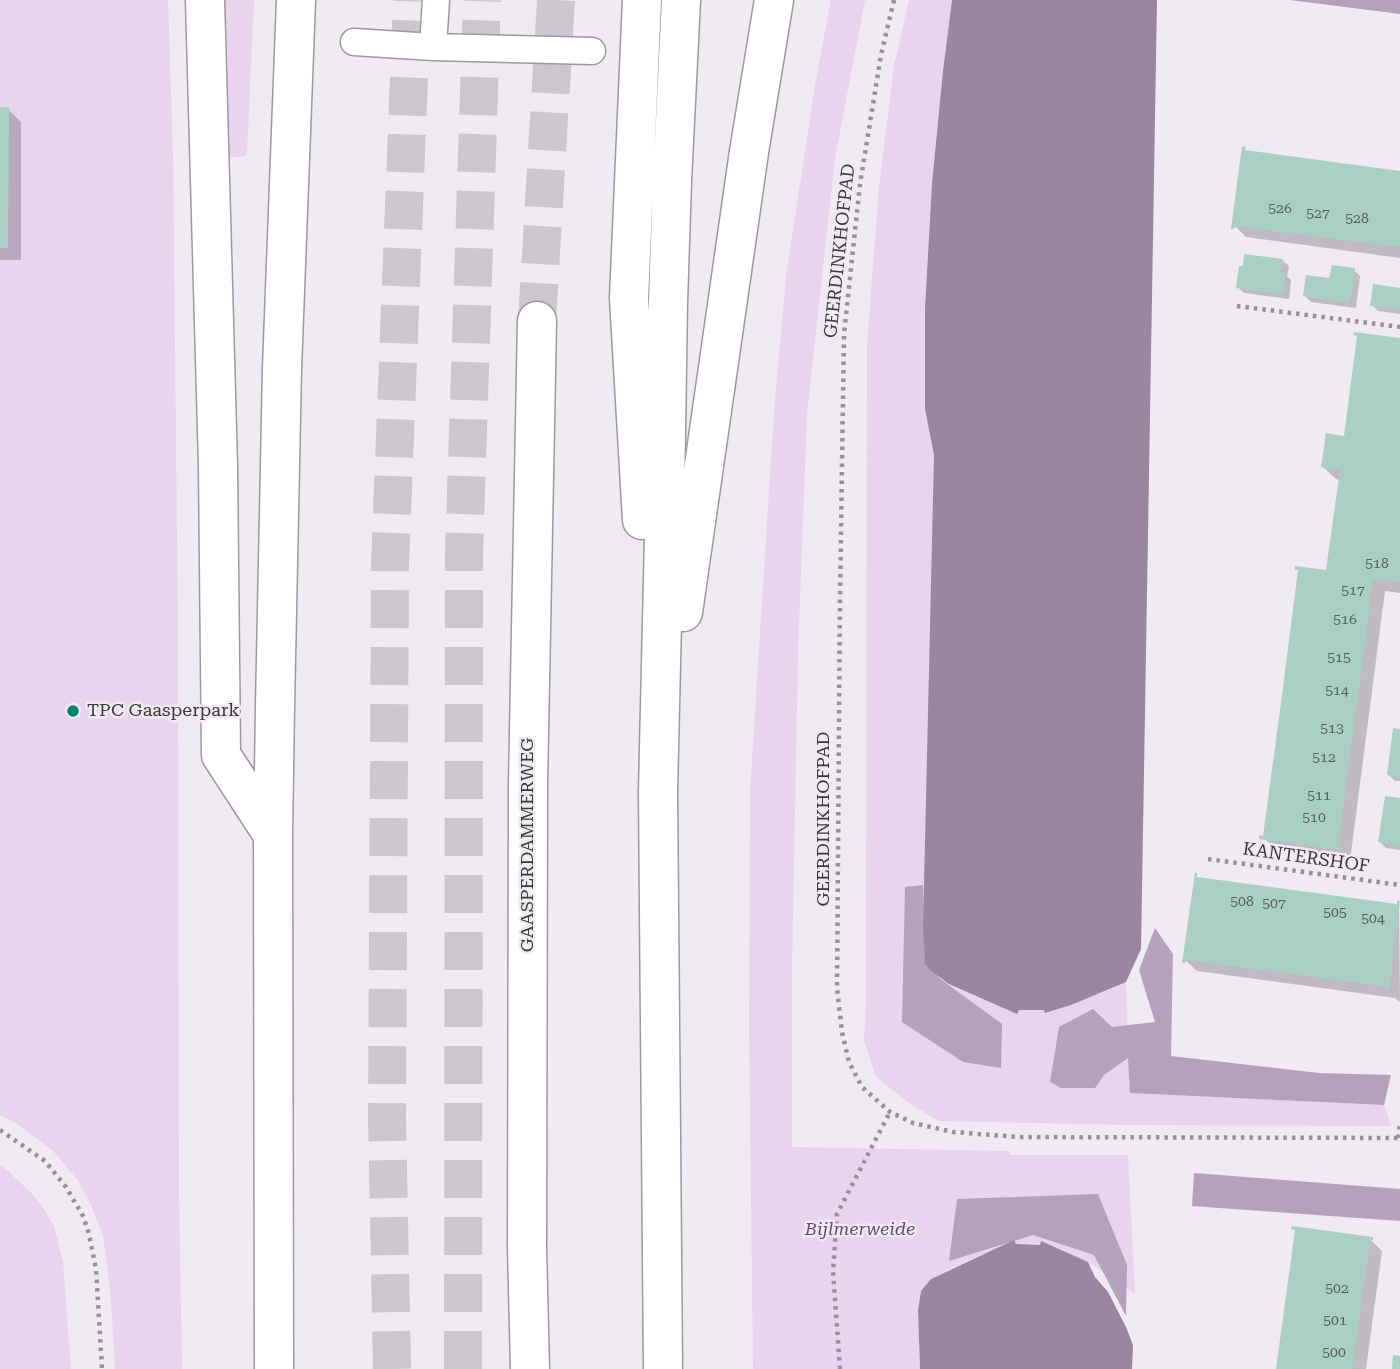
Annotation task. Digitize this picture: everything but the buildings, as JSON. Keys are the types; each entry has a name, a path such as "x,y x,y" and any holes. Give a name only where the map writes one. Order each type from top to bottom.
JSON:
{"highway":[{"path":"205,0 218,466 221,755 273,835"},
{"path":"274,1369 273,835 282,369 296,0"},
{"path":"642,0 629,298 658,791"},
{"path":"663,1369 658,791 667,302 681,0"},
{"path":"658,791 748,152 774,0"},
{"name":"GAASPERDAMMERWEG","path":"530,1369 527,1248 528,812 537,321"}],"lane":[{"path":"433,47 436,0"},
{"path":"354,42 592,51"}],"path":[{"name":"GEERDINKHOFPAD","path":"894,0 881,55 860,184 844,334 837,974 842,1032 849,1062 862,1087 890,1112 913,1123 953,1132 1018,1136 1399,1138"},
{"path":"1237,306 1400,327"},
{"name":"KANTERSHOF","path":"1208,859 1400,885"},
{"path":"841,1369 833,1271 836,1214 890,1112"},
{"path":"1399,1138 1400,1123"},
{"path":"0,1130 45,1161 66,1187 83,1216 96,1269 102,1369"}],"green space":[{"name":"TPC Gaasperpark","path":"0,0 168,0 173,155 178,630 182,1369 115,1369 111,1300 103,1235 91,1205 77,1179 53,1151 17,1124 0,1115"},
{"path":"222,0 254,0 247,155 243,157 230,157 228,154"},
{"name":"Bijlmerweide","path":"831,0 865,0 835,158 807,414 798,652 792,969 792,1147 1009,1151 1010,1155 1128,1155 1135,1294 1088,1262 1042,1242 1040,1245 1015,1244 1015,1240 951,1268 931,1279 921,1291 918,1310 920,1369 753,1369 749,1028 750,791 774,412 786,276 815,85"},
{"path":"909,0 952,0 932,183 925,308 925,409 934,455 939,978 1017,1013 1018,1010 1044,1010 1046,1013 1126,982 1130,1093 1384,1105 1391,1126 939,1121 912,1105 876,1077 864,1041 867,346 879,186 894,66"},
{"path":"0,1165 40,1203 54,1226 63,1262 71,1369 0,1369"}],"shaded area":[{"path":"952,0 1157,0 1141,949 1126,982 1045,1013 1044,1010 1019,1010 1017,1014 949,984 925,964 923,927 934,455 925,409 925,308 932,183"},
{"path":"1290,0 1400,0 1400,14"},
{"path":"923,885 925,964 943,981 1002,1024 1001,1068 963,1062 902,1022 905,887"},
{"path":"1155,928 1173,954 1171,1056 1319,1073 1391,1075 1384,1105 1130,1093 1128,1058 1104,1075 1095,1088 1061,1088 1050,1082 1059,1027 1093,1009 1112,1027 1155,1022 1139,970"},
{"path":"1194,1173 1400,1189 1400,1221 1192,1206"},
{"path":"1098,1194 1127,1265 1126,1316 1094,1255 1033,1235 949,1261 957,1199"},
{"path":"1014,1240 1016,1244 1040,1245 1041,1241 1088,1262 1095,1277 1108,1292 1126,1327 1133,1345 1132,1369 920,1369 918,1310 921,1291 931,1279"}],"tunnel":[{"path":"392,1369 387,1116 390,565 412,0"},
{"path":"463,1369 464,554 482,0"},
{"path":"537,321 556,0"}],"place":[{"name":"TPC Gaasperpark","path":"73,711"}]}
